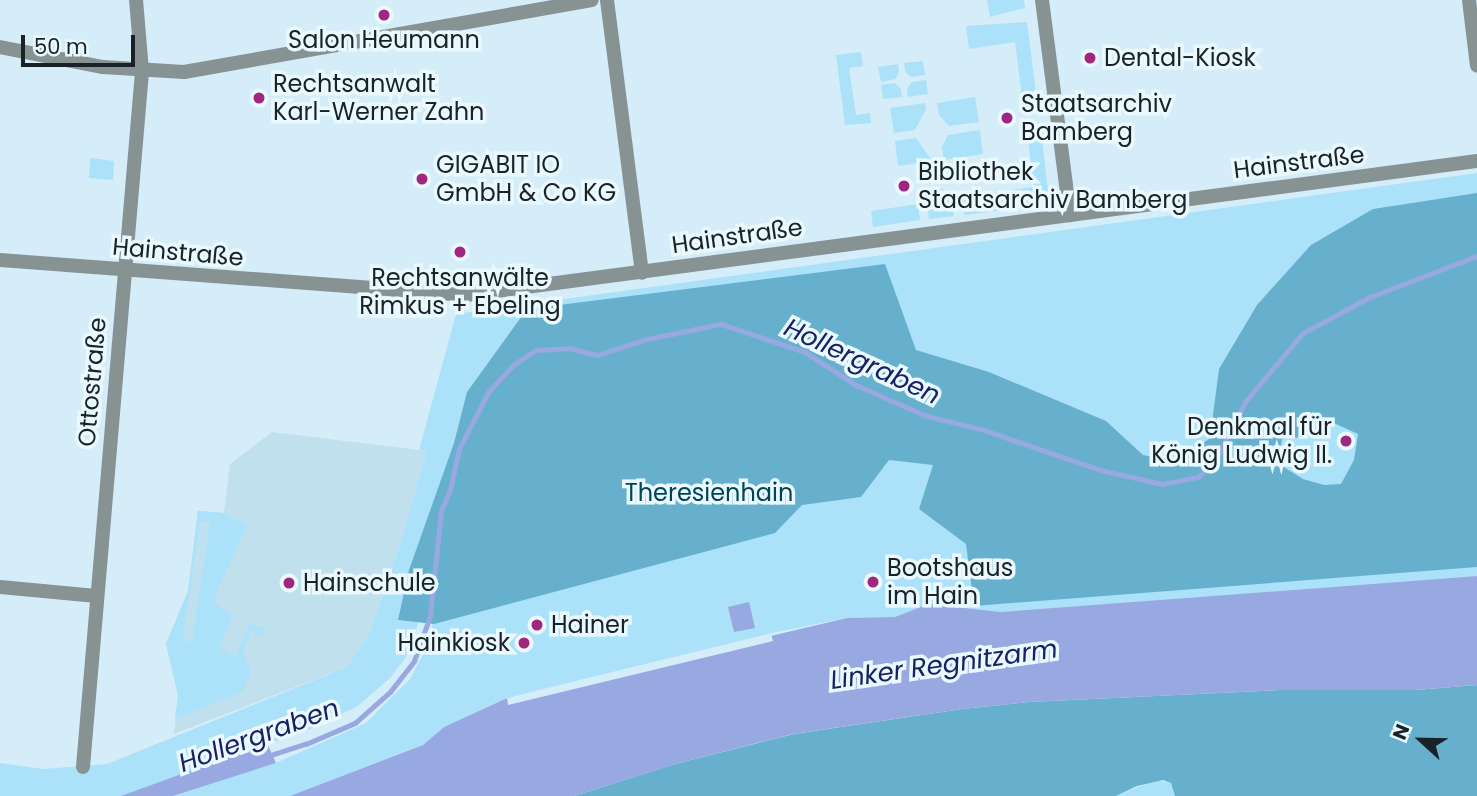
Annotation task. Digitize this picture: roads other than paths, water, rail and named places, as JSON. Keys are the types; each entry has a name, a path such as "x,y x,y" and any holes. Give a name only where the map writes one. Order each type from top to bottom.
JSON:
{"street":[{"name":"Ottostraße","path":"83,767 142,71 136,0"},
{"path":"0,47 142,71 184,72 592,0"},
{"path":"607,0 642,273"},
{"path":"1042,0 1070,215"},
{"path":"1469,0 1477,66"},
{"name":"Hainstraße","path":"0,260 448,295 642,273 1477,161"},
{"path":"0,587 97,596"}],"water":[{"name":"Linker Regnitzarm","path":"1477,576 1477,685 1416,690 1280,690 1029,702 962,709 793,734 675,764 574,796 290,796 423,745 444,727 507,698 847,618 895,617 928,604 1001,612"},
{"path":"749,602 755,628 734,632 728,607"},
{"path":"267,743 276,763 173,796 121,796"}],"waterway":[{"name":"Hollergraben","path":"268,756 306,744 355,723 390,692 414,661 430,616 441,511 450,490 459,449 489,391 513,365 536,350 569,348 598,355 647,339 721,324 805,352 856,385 927,416 984,430 1101,470 1162,484 1198,477 1215,462 1245,402 1303,333 1370,297 1477,256"}],"place":[{"name":"Salon Heumann","path":"384,15"},
{"name":"Dental-Kiosk","path":"1090,58"},
{"name":"Rechtsanwalt Karl-Werner Zahn","path":"259,98"},
{"name":"Staatsarchiv Bamberg","path":"1007,118"},
{"name":"GIGABIT IO GmbH & Co KG","path":"422,179"},
{"name":"Bibliothek Staatsarchiv Bamberg","path":"904,186"},
{"name":"Rechtsanwälte Rimkus + Ebeling","path":"460,252"},
{"name":"Denkmal für König Ludwig II.","path":"1346,441"},
{"name":"Bootshaus im Hain","path":"873,582"},
{"name":"Hainschule","path":"289,583"},
{"name":"Hainer","path":"537,625"},
{"name":"Hainkiosk","path":"524,643"}],"park label":[{"name":"Theresienhain","path":"709,493"}]}
